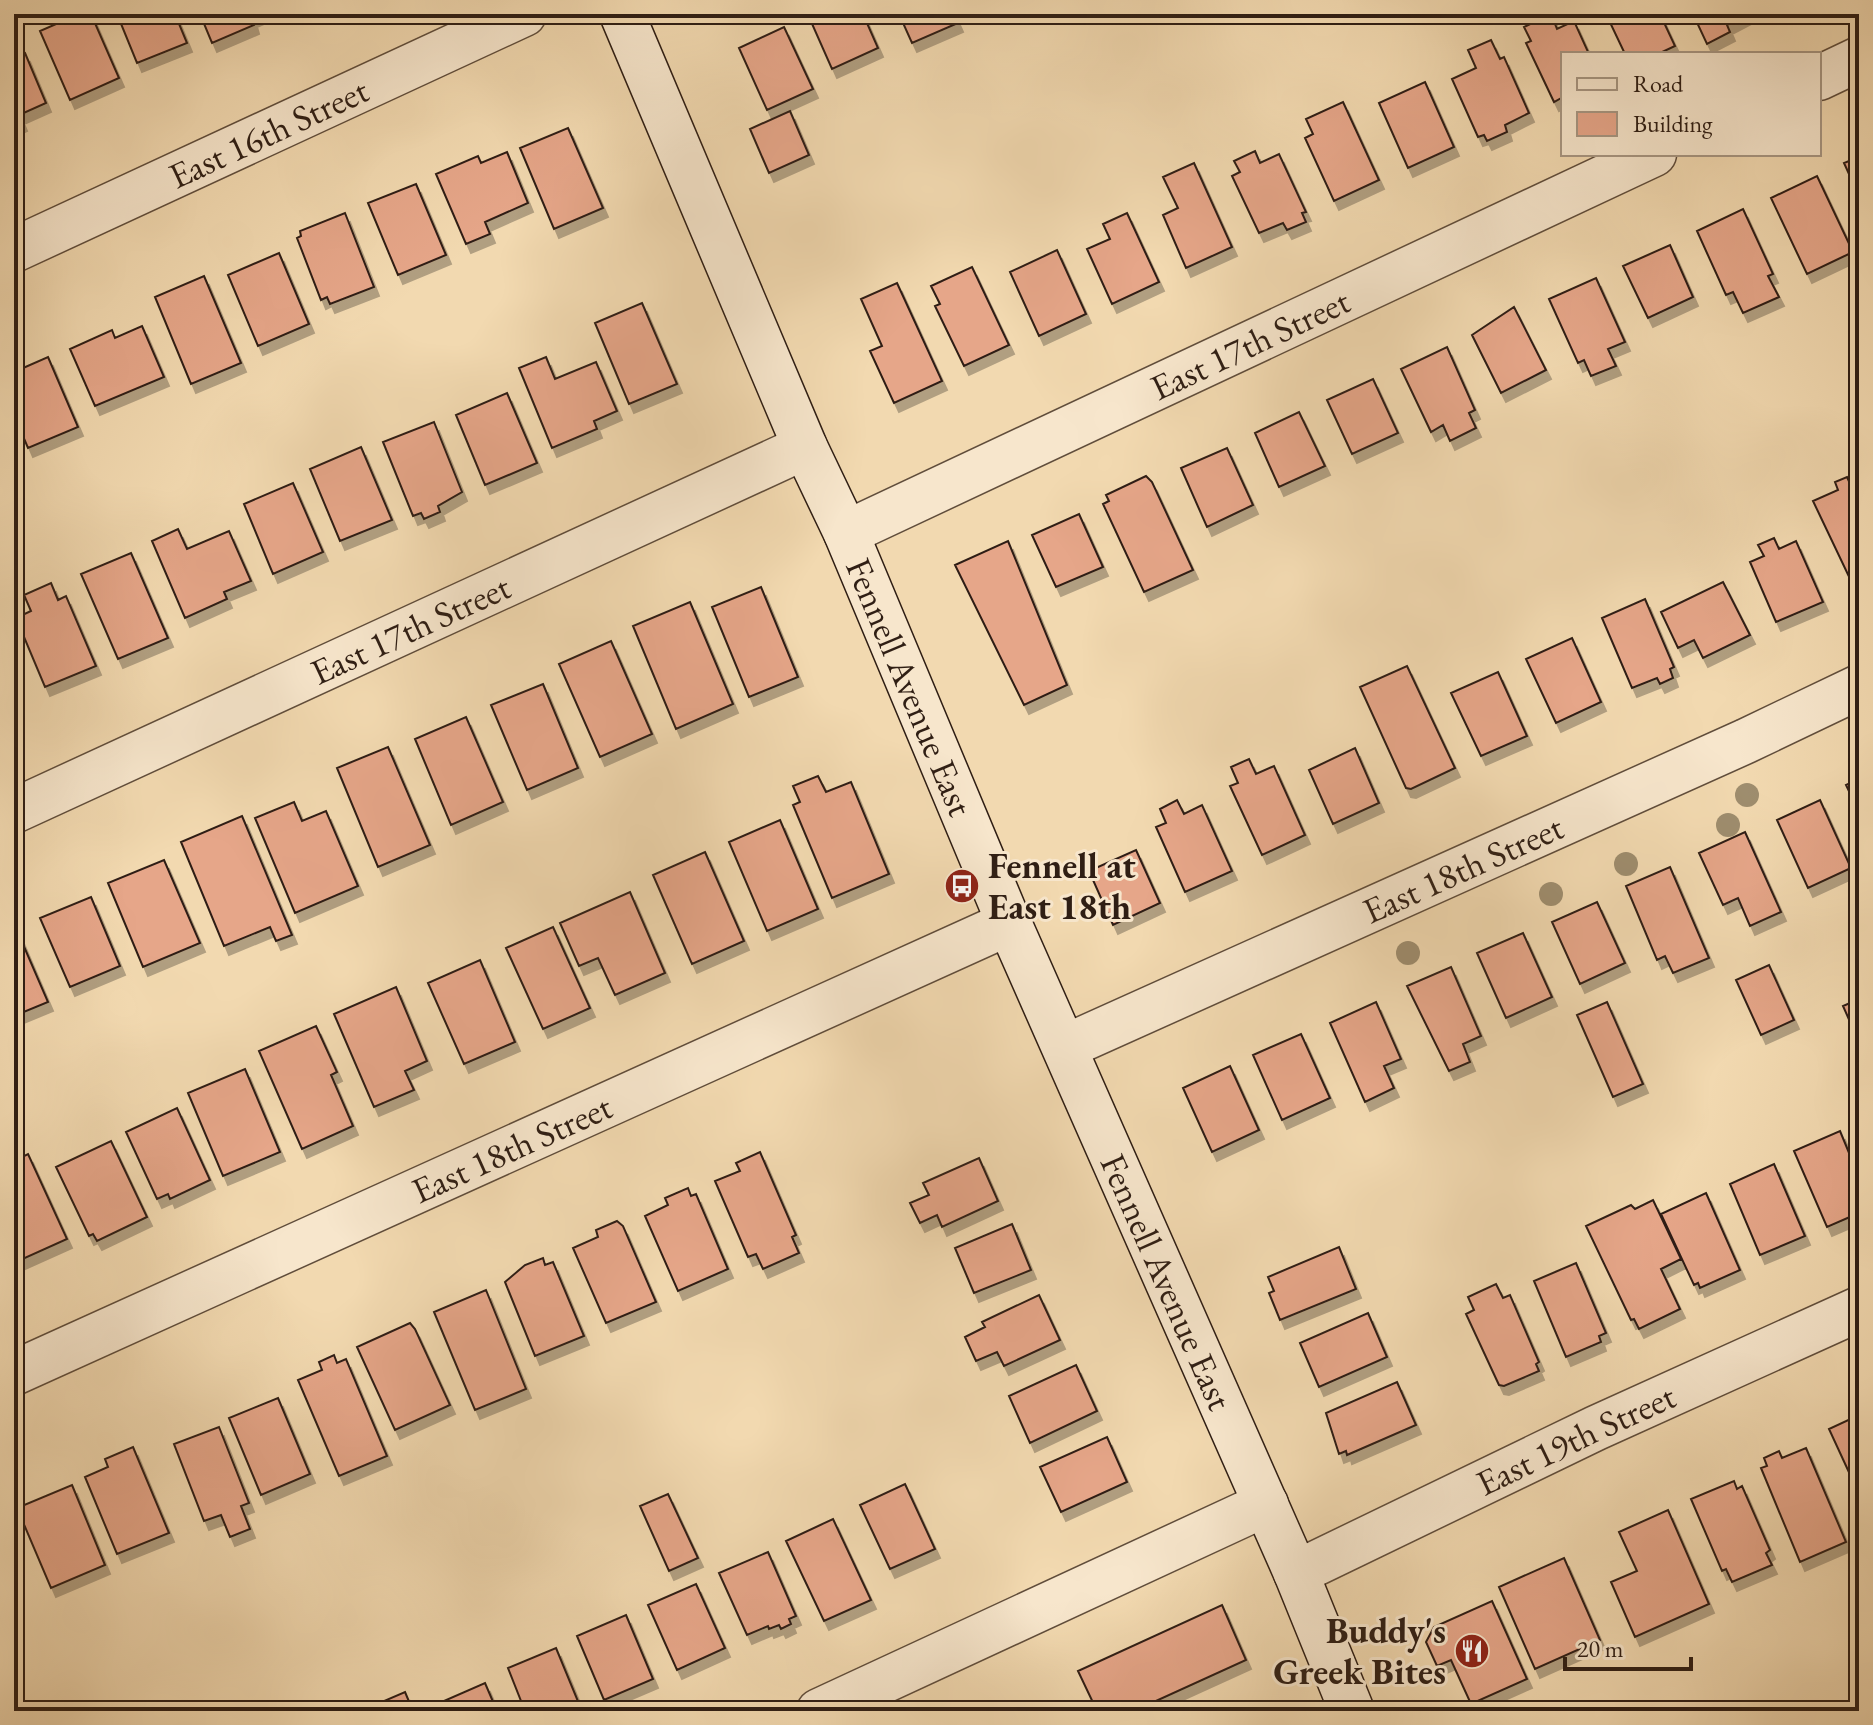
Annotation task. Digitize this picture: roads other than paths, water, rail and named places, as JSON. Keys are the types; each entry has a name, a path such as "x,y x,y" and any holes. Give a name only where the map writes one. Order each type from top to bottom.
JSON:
{"street":[{"name":"East 16th Street","path":"14,250 524,14"},
{"name":"Fennell Avenue East","path":"622,14 805,447 846,533 1009,923 1266,1504 1352,1711"},
{"path":"1821,77 1859,59"},
{"name":"East 17th Street","path":"846,533 1650,156"},
{"name":"East 17th Street","path":"14,811 805,447"},
{"name":"East 18th Street","path":"1065,1047 1859,687"},
{"name":"East 18th Street","path":"14,1373 1009,923"},
{"name":"East 19th Street","path":"1296,1573 1596,1428 1859,1309"},
{"path":"819,1711 1266,1504"}],"place":[{"name":"Fennell at East 18th","path":"962,886"},
{"name":"Buddy's Greek Bites","path":"1472,1651"}]}
